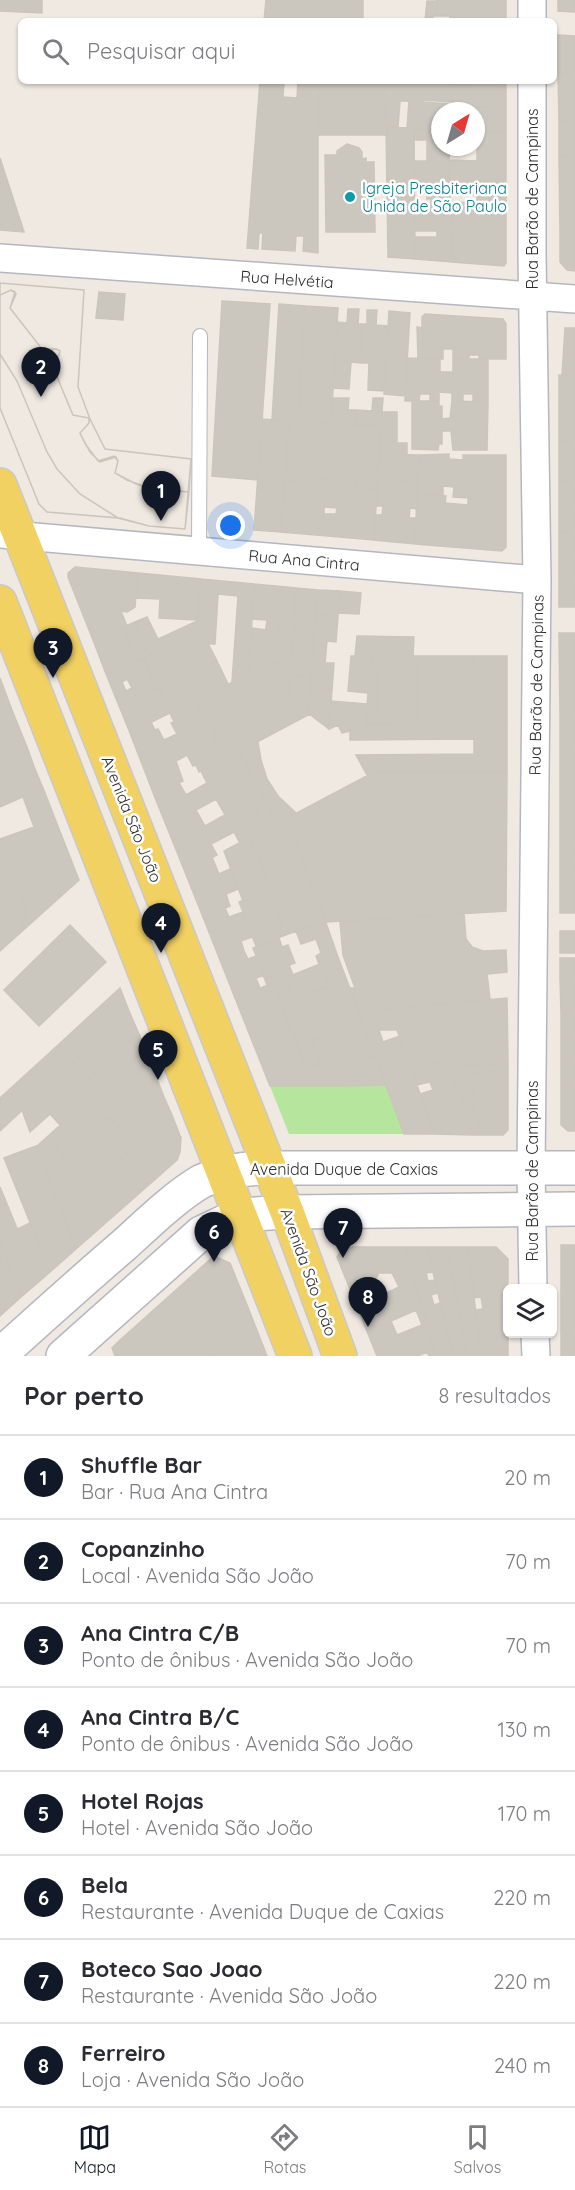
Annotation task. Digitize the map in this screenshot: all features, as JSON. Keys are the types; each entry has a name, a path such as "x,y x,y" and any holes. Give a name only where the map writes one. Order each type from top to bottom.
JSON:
{"main road":[{"name":"Avenida São João","path":"0,485 10,535 287,1212 340,1356"},
{"path":"2,613 295,1356"},
{"name":"Avenida Duque de Caxias","path":"0,1354 187,1191 223,1173 247,1168 575,1168"},
{"path":"63,1356 189,1242 201,1233 239,1215 287,1212 575,1209"}],"street":[{"path":"532,0 532,18"},
{"name":"Rua Barão de Campinas","path":"532,84 537,580 531,1169 533,1284"},
{"name":"Rua Helvétia","path":"0,258 575,299"},
{"name":"Rua Ana Cintra","path":"10,535 537,580"},
{"path":"535,1338 536,1356"}],"lane":[{"path":"200,336 200,551"}],"green space":[{"path":"386,1085 404,1134 289,1134 270,1086"}],"building":[{"path":"1,0 42,0 42,13 0,11"},
{"path":"266,0 336,0 336,18 264,18"},
{"path":"336,0 363,0 363,18 336,18"},
{"path":"437,0 506,0 506,18 436,16"},
{"path":"558,0 575,0 575,12 558,11"},
{"path":"427,1 437,1 436,16 425,18"},
{"path":"558,35 575,36 575,74 558,73"},
{"path":"558,73 575,74 575,122 559,120"},
{"path":"260,84 284,84 283,97 297,98 298,84 318,84 318,253 303,251 304,236 296,236 295,251 262,249 263,233 259,233 258,249 247,248"},
{"path":"318,84 386,84 387,135 318,135"},
{"path":"386,84 506,87 506,108 485,106 485,102 422,100 422,102 386,100"},
{"path":"460,84 506,84 506,87"},
{"path":"386,100 400,101 398,127 386,127"},
{"path":"409,101 431,103 431,129 407,128"},
{"path":"485,106 506,108 506,133 485,132"},
{"path":"559,120 575,122 575,157 559,156"},
{"path":"386,127 414,128 415,259 388,257"},
{"path":"414,128 431,129 431,156 449,156 452,262 415,259 415,237 437,237 437,231 415,231 415,206 431,206 431,199 427,199 427,187 415,187 414,161 427,161 427,140 414,140"},
{"path":"485,132 506,133 506,204 477,203 477,195 450,194 450,160 477,161 477,156 485,156"},
{"name":"Igreja Presbiteriana Unida de São Paulo","path":"347,144 359,148 362,152 362,159 366,158 366,162 374,162 375,232 326,232 325,155 337,155 337,151"},
{"path":"559,156 575,157 575,232 560,232"},
{"path":"0,158 24,232 0,230"},
{"path":"450,202 506,204 506,263 504,266 452,262"},
{"path":"560,232 575,232 575,271 567,270 560,262"},
{"path":"0,283 84,290 78,387 90,419 105,449 191,459 185,529 149,526 120,518 47,512 39,504 0,408"},
{"path":"0,283 84,290 78,387 105,449 191,459 189,492 165,490 158,474 153,475 146,487 127,480 115,473 118,461 114,456 98,461 80,433 89,423 89,418 73,415 52,365 60,351 42,349 10,308 15,292 11,290 0,295"},
{"path":"11,290 16,294 10,308 42,349 60,351 52,365 73,415 89,418 89,423 80,433 90,452 100,462 116,457 118,461 115,473 136,484 146,487 153,475 158,474 165,490 189,492 185,529 149,526 118,518 80,494 57,469 47,452 17,381 0,354 0,295"},
{"path":"99,292 125,294 123,320 96,318"},
{"path":"222,301 270,304 258,480 212,476"},
{"path":"279,304 305,306 298,422 272,420"},
{"path":"305,306 338,308 331,423 298,422"},
{"path":"348,309 359,309 358,324 362,324 360,363 351,362 349,389 333,388 337,322 347,323"},
{"path":"367,310 377,310 376,325 388,326 384,391 368,390 369,363 360,363 362,324 367,324"},
{"path":"389,311 410,313 405,396 384,394"},
{"path":"425,314 503,319 506,324 506,359 479,359 479,355 469,355 469,359 453,359 453,349 443,349 443,359 418,358 417,327 422,328 422,317"},
{"path":"565,328 575,328 575,377 562,376"},
{"path":"0,354 17,381 47,452 57,469 80,494 118,518 47,512 39,504 0,408"},
{"path":"407,358 440,359 440,372 453,372 453,359 488,359 488,402 473,401 473,394 463,394 463,402 452,401 452,393 439,392 439,401 430,401 430,394 420,394 419,401 405,401"},
{"path":"559,375 575,377 575,441 559,441"},
{"path":"333,398 349,398 348,410 357,410 356,425 331,423"},
{"path":"373,398 383,398 381,426 356,425 357,410 372,411"},
{"path":"412,401 439,401 439,406 442,406 442,419 450,418 452,401 488,402 487,450 453,450 451,431 442,431 442,444 439,444 438,450 412,449"},
{"path":"382,412 397,412 397,443 407,443 407,454 380,454"},
{"path":"262,419 289,421 281,532 254,530"},
{"path":"289,421 381,426 377,489 356,488 356,481 307,478 307,482 285,481"},
{"path":"559,441 575,441 575,481 559,481"},
{"path":"380,454 420,455 418,478 408,478 408,481 389,480 390,476 378,476"},
{"path":"449,454 449,459 463,460 463,455 506,455 506,500 453,497 454,487 443,486 443,496 417,494 420,455"},
{"path":"378,476 390,476 389,480 408,481 408,478 418,478 417,509 410,508 409,518 416,518 415,544 374,540 376,515 382,515 383,506 376,506"},
{"path":"307,478 356,481 356,488 377,489 374,540 281,532 285,481 307,482","holes":["324,507 337,508 336,514 324,514"]},
{"path":"559,481 575,481 575,507 559,507"},
{"path":"417,494 446,496 445,503 468,505 468,498 506,500 506,547 502,551 415,544"},
{"path":"559,507 575,507 575,532 559,532"},
{"path":"559,532 575,532 575,558 559,558"},
{"path":"559,558 575,558 575,582 559,582"},
{"path":"75,567 138,573 135,607 127,612 121,611 127,626 93,640 68,577 68,573"},
{"path":"138,573 201,579 197,620 159,618 160,599 136,598"},
{"path":"201,579 254,584 249,674 232,682 238,596 218,594 215,644 208,644 197,621"},
{"path":"559,582 575,582 575,607 559,607"},
{"path":"254,584 296,588 294,623 279,622 278,637 265,635 267,620 252,619"},
{"path":"296,588 318,590 311,677 290,675"},
{"path":"318,590 340,591 338,616 316,614"},
{"path":"340,591 361,593 359,614 338,613"},
{"path":"316,614 338,616 336,642 327,641 325,663 334,663 332,690 310,687"},
{"path":"147,617 163,649 150,655 147,649 134,654 126,634 138,629 135,622"},
{"path":"197,621 203,634 164,652 158,639"},
{"path":"135,622 138,629 126,634 134,654 147,649 150,655 106,674 93,640"},
{"path":"279,622 294,623 291,664 250,661 252,628 266,630 265,635 278,637"},
{"path":"559,633 575,633 575,716 560,716"},
{"path":"203,634 217,661 157,689 143,658 163,649 164,652"},
{"path":"357,636 414,637 413,656 355,656"},
{"path":"351,656 372,656 371,669 378,669 378,712 368,712 367,724 507,722 507,772 374,772 367,775 356,755 474,754 474,739 350,740 350,731 342,733 338,725 329,729 331,701 367,704 368,693 348,691"},
{"path":"372,656 418,656 418,723 367,724 368,712 378,712 378,669 371,669"},
{"path":"418,656 448,656 448,666 473,666 473,656 507,656 507,722 418,723"},
{"path":"448,656 473,656 473,666 448,666"},
{"path":"143,658 157,689 119,706 106,674","holes":["127,679 132,688 126,691 122,682"]},
{"path":"217,661 228,684 172,712 160,687"},
{"path":"250,661 291,664 288,700 249,674"},
{"path":"249,674 310,714 223,760 213,739 217,738 207,717 203,719 194,701"},
{"path":"290,675 311,677 308,713 288,700"},
{"path":"0,678 12,710 0,715"},
{"path":"160,687 172,712 130,733 119,706"},
{"path":"310,687 332,690 329,729 308,713"},
{"path":"194,701 203,719 207,717 217,738 213,739 223,760 199,772 187,755 176,761 183,781 154,795 130,733 151,722 164,740 177,734 171,723 174,722 170,713"},
{"path":"12,710 27,747 0,759 0,715"},
{"path":"560,716 575,716 575,751 560,751"},
{"path":"258,742 267,779 278,796 296,813 277,823 239,751"},
{"path":"27,747 35,769 0,784 0,759"},
{"path":"239,751 277,823 266,829 227,757"},
{"path":"560,751 575,751 575,841 560,840"},
{"path":"227,757 266,829 240,843 234,832 211,844 217,855 185,872 154,795 179,783 186,795 207,783 201,771","holes":["216,799 225,815 205,826 196,810"]},
{"path":"35,769 43,788 0,807 0,784"},
{"path":"374,772 507,772 506,911 326,922 287,818"},
{"path":"43,788 79,880 21,932 26,910 22,892 8,876 0,873 0,839 34,827 23,797"},
{"path":"287,818 308,875 271,889 250,837"},
{"path":"250,837 271,889 243,901 224,851"},
{"path":"560,840 575,841 575,860 560,859"},
{"path":"212,857 219,874 230,869 238,889 226,894 230,906 203,917 185,872"},
{"path":"560,859 575,860 575,878 560,878"},
{"path":"0,873 8,876 22,892 26,910 21,932 0,951"},
{"path":"308,875 325,920 283,936 279,926 282,924 272,900 269,901 265,892"},
{"path":"560,878 575,878 575,913 560,913"},
{"path":"265,892 269,901 272,900 282,924 279,926 283,936 256,946 239,902"},
{"path":"225,908 229,917 243,912 252,937 241,941 244,951 220,960 203,917"},
{"path":"464,913 466,939 472,947 483,951 506,950 507,972 487,974 490,999 359,1012 350,988 355,988 343,955 340,922"},
{"path":"325,920 338,957 319,964 316,956 321,953 316,939 301,944 296,931"},
{"path":"70,925 106,962 39,1026 4,990"},
{"path":"560,931 575,931 575,953 560,953"},
{"path":"279,938 282,947 288,945 295,963 289,965 293,975 267,985 253,948"},
{"path":"244,951 248,959 256,956 264,975 256,978 260,988 235,998 220,960"},
{"path":"338,957 362,1020 311,1041 321,1065 306,1066 281,1005 329,986 320,964"},
{"path":"560,958 575,958 575,978 560,978"},
{"path":"320,964 329,986 281,1005 306,1066 321,1065 311,1041 362,1020 375,1056 348,1067 349,1086 270,1086 235,998 273,983 280,1000 291,995 285,978"},
{"path":"285,978 291,995 280,1000 273,983"},
{"path":"560,978 575,978 575,1013 561,1013"},
{"path":"120,988 129,1011 81,1055 75,1048 93,1033 83,1022"},
{"path":"507,998 508,1063 449,1067 447,1058 430,1064 427,1057 409,1063 397,1030 365,1030 359,1012"},
{"path":"129,1011 139,1034 30,1132 22,1110"},
{"path":"561,1013 575,1013 575,1033 561,1033"},
{"path":"83,1022 93,1033 75,1048 81,1055 61,1074 45,1057"},
{"path":"365,1030 379,1030 383,1042 400,1036 434,1134 404,1134"},
{"path":"561,1033 575,1033 575,1059 561,1059"},
{"path":"139,1034 145,1049 60,1125 50,1114"},
{"path":"145,1049 150,1061 41,1160 36,1147"},
{"path":"375,1056 386,1085 349,1086 348,1067"},
{"path":"45,1057 61,1074 0,1131 0,1098"},
{"path":"427,1057 430,1064 447,1058 449,1067 462,1066 462,1073 467,1073 467,1081 470,1086 474,1086 474,1099 461,1099 453,1077 417,1085 409,1063"},
{"path":"561,1059 575,1059 575,1085 561,1085"},
{"path":"150,1061 164,1097 125,1133 109,1116 106,1119 97,1109"},
{"path":"508,1063 508,1072 462,1073 462,1066"},
{"path":"508,1072 508,1130 503,1135 478,1135 478,1118 473,1118 474,1107 469,1107 469,1099 474,1099 474,1086 470,1086 467,1081 467,1073"},
{"path":"453,1077 473,1135 434,1134 420,1094 433,1090 430,1082"},
{"path":"561,1085 575,1085 575,1131 568,1131 561,1125"},
{"path":"164,1097 172,1115 61,1211 55,1195"},
{"path":"461,1099 469,1099 469,1107 474,1107 473,1118 478,1118 478,1135 473,1135"},
{"path":"97,1109 106,1119 109,1116 125,1133 91,1163 67,1136"},
{"path":"172,1115 181,1138 71,1237 61,1211"},
{"path":"67,1136 91,1163 79,1173 55,1147"},
{"path":"181,1138 177,1160 76,1249 71,1237"},
{"path":"36,1146 76,1249 50,1272 4,1158"},
{"path":"55,1147 79,1173 55,1195 41,1160"},
{"path":"0,1187 19,1233 8,1237 14,1252 5,1255 0,1241"},
{"path":"30,1223 50,1272 21,1297 5,1255 14,1252 8,1237 19,1233 17,1229"},
{"path":"0,1243 9,1265 0,1273"},
{"path":"561,1245 575,1245 575,1332 561,1338"},
{"path":"343,1247 405,1247 436,1356 429,1356 427,1352 418,1356 377,1356 337,1257","holes":["379,1273 392,1273 399,1287 380,1296 374,1282","416,1310 422,1325 397,1335 391,1321"]},
{"path":"405,1247 427,1247 433,1272 426,1273 428,1281 435,1280 438,1293 431,1295 434,1305 440,1303 453,1356 436,1356"},
{"path":"427,1247 447,1247 467,1356 453,1356"},
{"path":"447,1247 468,1247 481,1356 467,1356"},
{"path":"468,1247 496,1247 508,1259 508,1284 503,1284 503,1338 508,1338 508,1356 481,1356 476,1310 483,1309 481,1297 474,1298"},
{"path":"214,1256 230,1263 249,1310 183,1356 132,1356 119,1341"},
{"path":"9,1265 21,1297 0,1316 0,1273"},
{"path":"249,1310 267,1356 214,1356 227,1345 218,1332"},
{"path":"218,1332 227,1345 214,1356 183,1356"},
{"path":"575,1332 575,1356 561,1356 561,1338"},
{"path":"119,1341 132,1356 115,1356 112,1348"}],"place":[{"name":"Igreja Presbiteriana Unida de São Paulo","path":"350,197"},
{"name":"Copanzinho","path":"41,397"},
{"name":"Shuffle Bar","path":"161,521"},
{"name":"Ana Cintra C/B","path":"53,678"},
{"name":"Ana Cintra B/C","path":"161,953"},
{"name":"Hotel Rojas","path":"158,1080"},
{"name":"Boteco Sao Joao","path":"343,1258"},
{"name":"Bela","path":"214,1262"},
{"name":"Ferreiro","path":"368,1327"}]}
